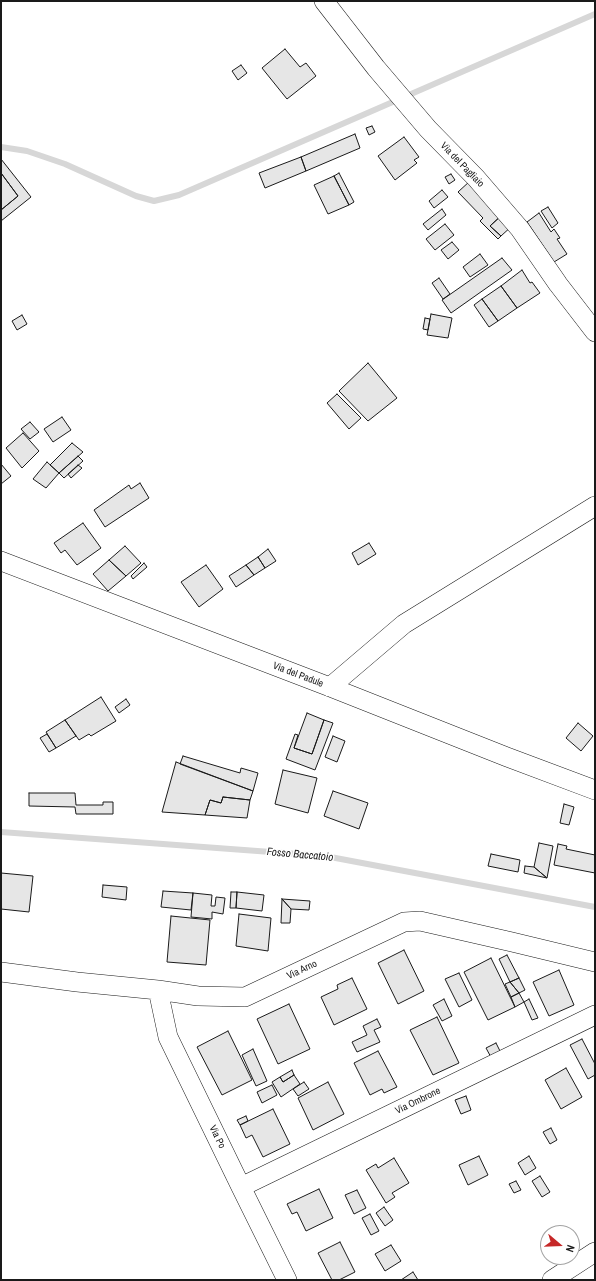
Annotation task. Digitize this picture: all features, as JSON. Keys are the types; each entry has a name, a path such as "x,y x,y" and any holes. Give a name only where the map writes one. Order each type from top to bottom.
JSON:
{"street":[{"name":"Via del Pagliaio","path":"324,1 376,68 428,130 476,178 520,229 558,284 595,332"},
{"path":"330,687 404,624 595,506"},
{"name":"Via del Padule","path":"1,561 595,790"},
{"name":"Via Arno","path":"1,972 198,996 245,997 404,922 420,921 595,962"},
{"name":"Via Po","path":"158,990 168,1036 240,1187 287,1280"},
{"name":"Via Ombrone","path":"240,1187 595,1014"},
{"path":"552,1280 595,1252"}],"building":[{"path":"285,49 300,67 306,63 316,76 287,99 262,68"},
{"path":"241,65 247,73 238,80 232,71"},
{"path":"372,126 375,132 369,135 366,128"},
{"path":"355,134 360,148 306,171 301,157"},
{"path":"404,137 419,157 414,160 417,163 395,180 378,156"},
{"path":"301,157 306,171 265,188 259,173"},
{"path":"1,159 31,197 1,221 1,210 18,196 1,173"},
{"path":"1,173 18,196 1,210"},
{"path":"339,173 354,202 349,205 334,176"},
{"path":"451,174 455,180 449,184 445,177"},
{"path":"334,176 349,205 328,214 314,185"},
{"path":"470,181 503,214 490,226 501,236 498,239 480,221 483,218 458,192"},
{"path":"442,190 448,197 434,208 429,201"},
{"path":"548,207 558,223 552,228 541,211"},
{"path":"442,209 446,215 428,230 423,224"},
{"path":"539,213 551,232 554,229 560,238 557,239 567,254 554,262 527,222"},
{"path":"503,214 513,225 501,236 490,226"},
{"path":"445,224 454,235 435,250 426,239"},
{"path":"452,242 459,250 448,259 441,250"},
{"path":"480,254 488,265 470,277 463,267"},
{"path":"502,258 512,270 451,313 442,300"},
{"path":"522,270 530,283 532,282 540,293 517,308 501,286"},
{"path":"439,278 450,294 443,299 432,283"},
{"path":"501,286 517,308 498,321 482,299"},
{"path":"482,299 498,321 489,327 474,305"},
{"path":"431,314 452,318 448,338 427,335"},
{"path":"22,315 27,324 17,330 12,321"},
{"path":"425,318 430,319 428,330 423,329"},
{"path":"368,363 397,398 368,421 339,391"},
{"path":"337,394 361,418 349,429 327,403"},
{"path":"62,417 71,430 53,442 44,429"},
{"path":"30,422 39,432 30,439 21,429"},
{"path":"23,433 39,451 22,468 6,448"},
{"path":"72,443 83,452 59,473 50,465"},
{"path":"78,456 83,461 64,478 59,473"},
{"path":"47,462 59,473 46,488 33,479"},
{"path":"1,464 11,476 1,484"},
{"path":"78,465 82,468 71,478 68,474"},
{"path":"140,483 149,498 105,527 94,510 129,485 131,489"},
{"path":"83,523 101,548 77,565 65,550 61,553 54,543"},
{"path":"369,543 376,554 358,565 352,553"},
{"path":"125,546 141,563 126,576 109,560"},
{"path":"268,549 276,561 265,568 258,557"},
{"path":"258,557 265,568 254,575 246,565"},
{"path":"109,560 126,576 108,591 93,574"},
{"path":"144,563 147,567 133,579 131,576"},
{"path":"206,565 223,589 199,607 181,582"},
{"path":"246,565 254,575 236,587 229,576"},
{"path":"101,697 116,721 91,736 89,734 79,740 65,720"},
{"path":"126,699 130,705 119,713 115,707"},
{"path":"307,713 324,720 312,754 294,748"},
{"path":"65,720 76,736 56,748 46,732"},
{"path":"324,720 333,723 315,770 286,759 295,734 298,735 294,748 312,754"},
{"path":"578,723 593,736 581,751 566,738"},
{"path":"47,734 56,748 49,752 40,738"},
{"path":"333,736 345,741 337,762 325,757"},
{"path":"183,756 240,773 241,768 258,773 253,791 180,764"},
{"path":"176,762 253,791 250,800 223,797 221,803 210,800 205,815 162,812"},
{"path":"283,770 317,778 308,813 275,804"},
{"path":"333,791 368,803 359,829 324,816"},
{"path":"29,793 75,793 76,805 103,805 103,802 113,802 113,814 76,814 75,807 29,806"},
{"path":"223,797 250,800 247,818 205,815 210,800 221,803"},
{"path":"564,804 574,807 569,825 560,823"},
{"path":"539,843 553,846 547,878 534,867"},
{"path":"558,844 567,846 566,849 595,855 595,873 554,865"},
{"path":"491,854 520,860 518,872 488,866"},
{"path":"525,866 534,867 547,878 524,873"},
{"path":"1,873 33,876 29,912 1,909"},
{"path":"103,885 127,887 126,900 102,897"},
{"path":"163,891 193,893 191,910 161,907"},
{"path":"231,892 237,892 236,908 230,908"},
{"path":"237,892 264,895 262,911 236,908"},
{"path":"193,893 212,895 211,906 215,906 216,897 225,898 223,914 212,912 212,919 191,917"},
{"path":"282,899 310,901 309,910 291,909"},
{"path":"282,899 291,909 290,923 281,923"},
{"path":"239,914 271,918 268,951 236,946"},
{"path":"171,916 210,920 206,965 167,962"},
{"path":"404,950 424,991 398,1004 378,963"},
{"path":"507,955 519,978 510,982 499,959"},
{"path":"491,958 515,1007 488,1020 464,972"},
{"path":"559,970 574,1005 549,1016 533,982"},
{"path":"459,973 472,1000 459,1007 445,979"},
{"path":"352,978 367,1009 334,1025 321,997 338,989 337,985"},
{"path":"519,978 525,990 519,993 510,982"},
{"path":"510,982 519,993 511,997 505,984"},
{"path":"519,993 524,1002 515,1007 511,997"},
{"path":"444,999 452,1016 442,1021 433,1005"},
{"path":"529,999 538,1018 532,1020 524,1002"},
{"path":"289,1004 310,1049 278,1064 257,1019"},
{"path":"437,1017 459,1063 433,1075 410,1030"},
{"path":"377,1019 381,1027 374,1030 380,1042 357,1052 352,1042 367,1035 363,1026"},
{"path":"228,1031 252,1080 222,1095 197,1047"},
{"path":"582,1039 595,1064 595,1075 588,1079 570,1045"},
{"path":"496,1043 503,1057 493,1061 486,1048"},
{"path":"253,1049 267,1081 256,1086 242,1055"},
{"path":"378,1051 397,1087 384,1093 382,1089 370,1095 354,1063"},
{"path":"566,1068 582,1097 561,1109 545,1080"},
{"path":"292,1070 294,1075 283,1082 280,1077"},
{"path":"294,1075 300,1084 281,1097 272,1082 280,1077 283,1082"},
{"path":"304,1082 309,1089 298,1096 293,1089"},
{"path":"328,1082 344,1114 313,1130 298,1098"},
{"path":"272,1085 277,1095 262,1103 257,1092"},
{"path":"466,1096 471,1110 461,1114 455,1100"},
{"path":"273,1109 290,1144 263,1157 252,1135 246,1138 240,1125"},
{"path":"246,1116 248,1121 240,1125 237,1120"},
{"path":"551,1128 557,1140 550,1144 543,1132"},
{"path":"479,1156 488,1175 468,1185 459,1165"},
{"path":"529,1156 536,1168 525,1175 518,1163"},
{"path":"394,1158 409,1183 392,1193 395,1197 386,1203 366,1170 376,1164 378,1168"},
{"path":"540,1176 550,1192 542,1197 532,1181"},
{"path":"516,1181 521,1190 514,1193 509,1184"},
{"path":"319,1189 333,1218 306,1231 297,1212 292,1214 287,1204"},
{"path":"357,1190 366,1208 354,1214 345,1195"},
{"path":"384,1207 393,1220 385,1226 376,1213"},
{"path":"370,1214 379,1231 371,1235 362,1218"},
{"path":"340,1242 355,1272 339,1280 332,1280 318,1253"},
{"path":"391,1245 401,1261 385,1271 375,1254"},
{"path":"413,1272 418,1280 401,1280"}],"waterway":[{"path":"1,147 27,151 65,164 136,196 154,201 179,195 595,14"},
{"name":"Fosso Baccatoio","path":"1,832 325,856 595,907"}]}
